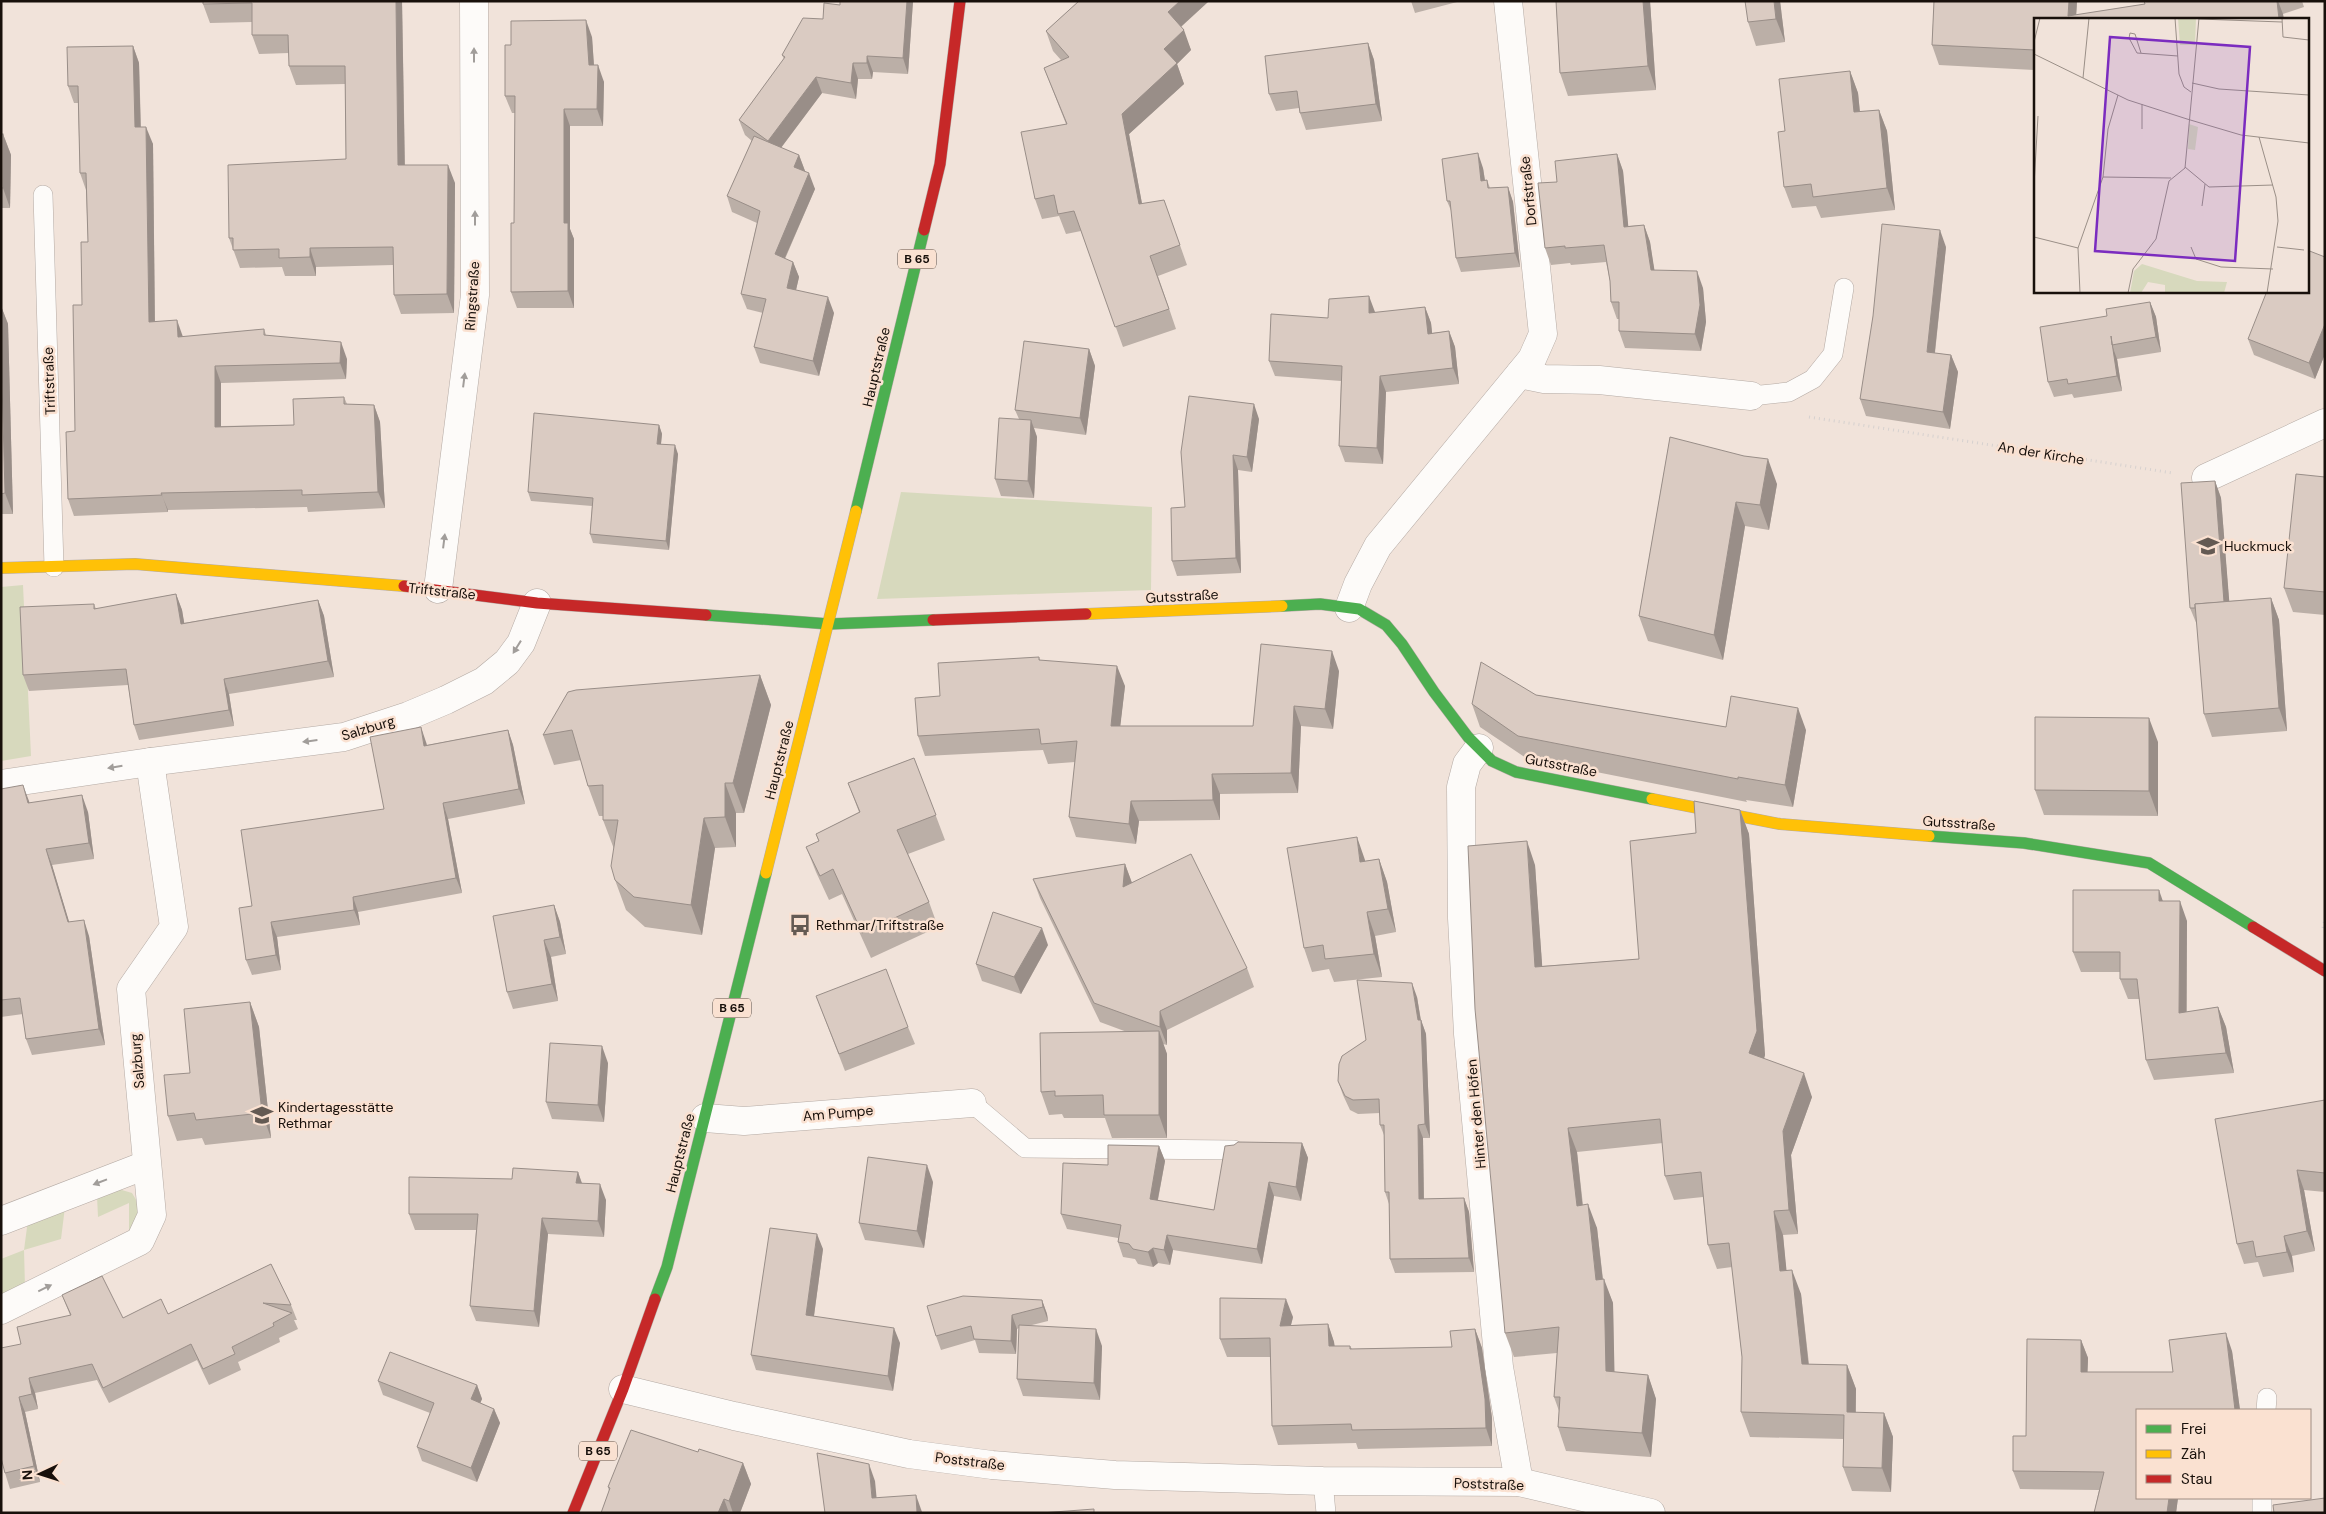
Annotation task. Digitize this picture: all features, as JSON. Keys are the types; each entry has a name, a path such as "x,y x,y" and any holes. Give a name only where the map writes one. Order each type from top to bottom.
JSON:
{"street":[{"name":"Ringstraße","path":"438,589 475,295 474,1"},
{"name":"Hauptstraße","path":"573,1513 623,1389 667,1267 829,624 940,164 960,1"},
{"name":"Dorfstraße","path":"1349,608 1358,584 1378,546 1532,360 1543,334 1508,1"},
{"path":"1520,374 1544,379 1599,380 1752,396"},
{"path":"2206,478 2325,423"},
{"name":"Triftstraße","path":"1,568 135,564 438,589 537,603 829,624"},
{"name":"Salzburg","path":"1,784 150,762 344,737 408,716 446,700 484,680 508,662 521,643 537,603"},
{"name":"Gutsstraße","path":"829,624 1180,612 1320,604 1360,609 1386,625 1402,644 1434,692 1479,748 1492,761 1516,772 1780,824 2024,843 2149,863 2325,971"},
{"name":"Hinter den Höfen","path":"1479,748 1467,764 1461,787 1462,918 1468,1034 1499,1367 1519,1482"},
{"name":"Salzburg","path":"1,1310 140,1241 152,1215 131,989 174,927 150,762"},
{"name":"Am Pumpe","path":"705,1118 744,1121 972,1103"},
{"path":"1,1221 146,1165"},
{"name":"Poststraße","path":"623,1389 734,1416 909,1454 992,1465 1115,1475 1324,1481 1519,1482 1651,1513"}],"lane":[{"name":"Triftstraße","path":"43,195 54,566"},
{"path":"1752,396 1789,392 1813,379 1833,354 1844,288"},
{"path":"972,1103 1025,1148 1234,1150"},
{"path":"1324,1481 1326,1513"},
{"path":"2262,1499 2262,1513"}],"path":[{"name":"An der Kirche","path":"1802,416 2206,478"}],"green space":[{"path":"901,492 1152,507 1151,590 877,599"},
{"path":"23,585 31,756 1,761 1,587"},
{"path":"115,1188 132,1193 138,1203 140,1215 129,1233 129,1203 98,1217 97,1196"},
{"path":"65,1207 61,1239 24,1250 28,1220"},
{"path":"24,1250 25,1287 1,1299 1,1259"}],"building":[{"path":"203,1 396,1 398,165 448,165 447,294 394,295 393,247 310,248 310,257 279,258 279,249 233,250 233,238 229,238 228,165 346,159 345,66 289,66 288,35 252,35 252,3 203,4"},
{"path":"840,1 907,1 903,58 867,56 867,63 853,63 851,83 816,77 768,141 739,120 785,57 782,55 803,18 823,19 824,3 840,5"},
{"path":"1079,1 1180,1 1168,12 1184,30 1164,49 1177,63 1122,114 1139,204 1164,200 1180,245 1150,256 1169,309 1115,327 1074,211 1058,214 1054,195 1035,199 1021,132 1067,124 1044,68 1069,57 1046,31"},
{"path":"1556,1 1643,1 1648,66 1560,73"},
{"path":"1745,1 1774,1 1776,19 1748,22"},
{"path":"1934,1 2069,1 2068,16 2145,4 2144,1 2277,1 2279,18 2034,18 2034,50 1932,45"},
{"path":"586,20 589,65 598,65 597,109 564,109 564,223 568,223 568,291 511,292 511,223 514,223 515,96 505,96 505,45 511,45 511,21"},
{"path":"1368,43 1376,104 1300,113 1297,91 1269,94 1265,56"},
{"path":"133,46 135,127 146,127 149,322 177,320 178,337 264,329 264,335 341,342 340,363 215,366 215,427 294,425 293,399 344,397 344,404 374,405 378,492 302,495 302,490 161,493 162,495 68,499 66,432 75,431 73,305 82,305 81,242 88,242 86,173 80,173 78,86 68,86 67,47"},
{"path":"1850,71 1854,112 1879,110 1887,188 1813,197 1811,184 1784,187 1778,132 1785,131 1779,79"},
{"path":"1,134 3,134 3,188 1,188"},
{"path":"754,136 799,155 794,167 809,173 775,254 793,262 787,288 828,297 813,361 754,347 766,299 741,294 760,211 727,196"},
{"path":"1478,153 1481,181 1487,180 1488,188 1508,187 1515,253 1456,258 1450,201 1447,201 1442,159"},
{"path":"1617,154 1624,227 1644,225 1651,270 1697,271 1700,305 1695,334 1619,331 1619,302 1611,302 1610,281 1604,245 1545,248 1538,183 1557,182 1555,161"},
{"path":"1882,224 1940,230 1927,352 1951,355 1943,412 1860,399 1873,316"},
{"path":"2308,250 2325,257 2325,324 2309,363 2248,339 2267,292 2308,292"},
{"path":"1369,296 1369,313 1425,307 1428,334 1449,331 1453,368 1380,376 1377,448 1339,446 1342,366 1269,361 1271,314 1328,318 1329,299"},
{"path":"2150,302 2156,337 2112,345 2117,376 2068,384 2067,379 2048,382 2040,327 2107,316 2106,309"},
{"path":"1024,341 1089,349 1080,418 1015,410"},
{"path":"1,344 5,493 1,494"},
{"path":"1189,396 1254,404 1247,457 1233,455 1236,558 1172,561 1171,508 1185,507 1181,452"},
{"path":"534,413 659,425 657,444 675,445 666,541 590,534 593,498 528,492"},
{"path":"999,418 1031,420 1028,481 995,479"},
{"path":"1670,437 1744,456 1768,459 1760,505 1736,502 1714,635 1639,616"},
{"path":"2296,474 2325,477 2325,592 2284,588"},
{"path":"2215,481 2224,602 2195,604 2195,608 2190,608 2181,483"},
{"path":"176,594 181,624 318,600 328,661 224,679 229,710 134,725 126,669 23,675 20,607 94,604 94,609"},
{"path":"2271,598 2279,708 2204,714 2195,604"},
{"path":"1261,644 1332,651 1325,709 1294,706 1291,773 1212,774 1213,800 1131,801 1129,824 1069,817 1077,741 1041,744 1039,729 918,736 915,698 940,696 938,663 1039,657 1039,660 1117,666 1111,726 1253,726"},
{"path":"1481,662 1536,695 1726,727 1731,696 1798,708 1785,785 1738,777 1738,779 1518,736 1472,704"},
{"path":"760,675 733,783 725,783 725,817 704,818 691,905 634,897 615,880 611,866 618,820 603,820 603,785 588,786 572,730 543,735 568,692"},
{"path":"2035,717 2149,718 2149,791 2035,790"},
{"path":"421,727 424,746 508,730 519,789 443,803 456,878 353,897 354,910 271,922 276,955 246,960 239,908 252,906 241,830 384,809 370,737"},
{"path":"914,758 936,815 897,830 929,902 862,933 833,869 820,876 806,847 819,841 816,834 860,812 848,783"},
{"path":"23,785 28,803 82,795 89,843 46,849 68,922 84,920 99,1029 26,1039 20,998 1,1000 1,789"},
{"path":"1694,801 1740,810 1757,1031 1749,1053 1804,1073 1783,1131 1789,1210 1774,1211 1780,1271 1792,1270 1802,1364 1847,1365 1847,1412 1884,1413 1882,1468 1843,1467 1844,1415 1741,1412 1742,1357 1729,1243 1708,1245 1701,1172 1665,1176 1660,1119 1568,1128 1577,1206 1588,1204 1596,1280 1604,1279 1606,1371 1648,1375 1642,1433 1558,1427 1560,1397 1554,1397 1559,1327 1505,1333 1475,1009 1468,846 1527,841 1535,967 1639,959 1630,841 1696,833"},
{"path":"1357,837 1360,862 1379,859 1388,909 1367,912 1374,954 1325,959 1323,945 1304,948 1287,848"},
{"path":"1191,854 1247,968 1160,1011 1160,1027 1094,1003 1033,879 1125,864 1123,887"},
{"path":"2073,890 2159,890 2159,901 2180,901 2179,1013 2218,1007 2226,1053 2146,1060 2137,979 2120,979 2120,952 2073,952"},
{"path":"554,905 560,937 544,940 552,984 507,992 493,916"},
{"path":"993,912 1042,928 1014,977 976,964"},
{"path":"886,969 908,1027 839,1054 816,996"},
{"path":"1357,980 1412,983 1418,1020 1421,1020 1425,1124 1418,1125 1419,1199 1464,1198 1469,1258 1390,1259 1389,1192 1385,1192 1384,1125 1380,1125 1379,1099 1353,1100 1345,1096 1338,1081 1339,1064 1342,1056 1366,1040"},
{"path":"250,1002 262,1113 196,1120 194,1113 168,1116 164,1075 190,1073 184,1009"},
{"path":"1159,1031 1159,1115 1104,1115 1103,1095 1055,1096 1055,1091 1041,1092 1040,1033"},
{"path":"550,1043 602,1046 598,1105 546,1102"},
{"path":"2325,1100 2325,1173 2297,1170 2307,1231 2284,1236 2287,1252 2256,1257 2253,1241 2237,1244 2215,1119"},
{"path":"1238,1142 1302,1143 1296,1187 1269,1182 1257,1249 1167,1235 1164,1250 1153,1248 1148,1252 1133,1249 1129,1244 1118,1242 1121,1225 1061,1214 1063,1163 1108,1165 1108,1145 1159,1146 1150,1199 1214,1210 1225,1146 1234,1145"},
{"path":"868,1157 927,1165 917,1231 859,1223"},
{"path":"513,1168 578,1172 576,1183 600,1184 598,1221 542,1218 534,1311 470,1306 478,1214 409,1214 409,1177 512,1179"},
{"path":"770,1228 817,1234 806,1315 894,1328 888,1376 751,1355"},
{"path":"271,1264 291,1305 263,1303 292,1313 273,1323 274,1326 232,1347 235,1354 203,1369 191,1344 103,1388 92,1364 29,1378 32,1394 19,1397 34,1466 5,1473 1,1458 1,1348 21,1344 17,1327 71,1315 62,1295 102,1276 123,1318 161,1299 168,1314"},
{"path":"963,1296 1042,1300 1043,1307 1012,1315 1011,1341 974,1339 971,1326 936,1336 927,1306"},
{"path":"1220,1298 1286,1299 1280,1326 1328,1324 1329,1346 1350,1346 1350,1349 1452,1347 1450,1331 1475,1329 1485,1399 1486,1428 1352,1430 1351,1424 1272,1426 1270,1338 1220,1339"},
{"path":"1019,1325 1096,1329 1094,1383 1017,1379"},
{"path":"2226,1333 2235,1409 2136,1409 2136,1499 2169,1499 2167,1513 2094,1513 2104,1472 2013,1471 2013,1436 2026,1436 2027,1339 2081,1340 2081,1372 2173,1372 2169,1340"},
{"path":"390,1352 477,1385 471,1399 494,1409 471,1468 417,1447 434,1403 378,1381"},
{"path":"631,1430 698,1452 699,1449 743,1463 729,1501 724,1499 718,1513 601,1513 610,1488 608,1487"},
{"path":"817,1453 869,1464 872,1498 916,1495 917,1513 825,1513"},
{"path":"2325,1498 2325,1513 2274,1513 2273,1505"},
{"path":"1094,1509 1094,1513 1041,1513"}],"traffic: fast":[{"path":"856,511 924,230"},
{"path":"1282,606 1320,604 1359,609 1386,625 1402,644 1434,692 1468,737 1492,761 1516,772 1652,799"},
{"path":"706,615 829,624 933,620"},
{"path":"1929,836 2024,843 2149,863 2253,927"},
{"path":"655,1299 667,1267 766,873"}],"traffic: slow":[{"path":"766,873 856,511"},
{"path":"1,568 135,564 404,586"},
{"path":"1086,614 1282,606"},
{"path":"1652,799 1780,824 1929,836"}],"traffic: jam":[{"path":"924,230 940,164 960,1"},
{"path":"404,586 537,603 706,615"},
{"path":"933,620 1086,614"},
{"path":"2253,927 2325,971"},
{"path":"573,1513 623,1389 655,1299"}],"place":[{"name":"Huckmuck","path":"2208,546"},
{"name":"Rethmar/Triftstraße","path":"800,925"},
{"name":"Kindertagesstätte Rethmar","path":"262,1115"}]}
